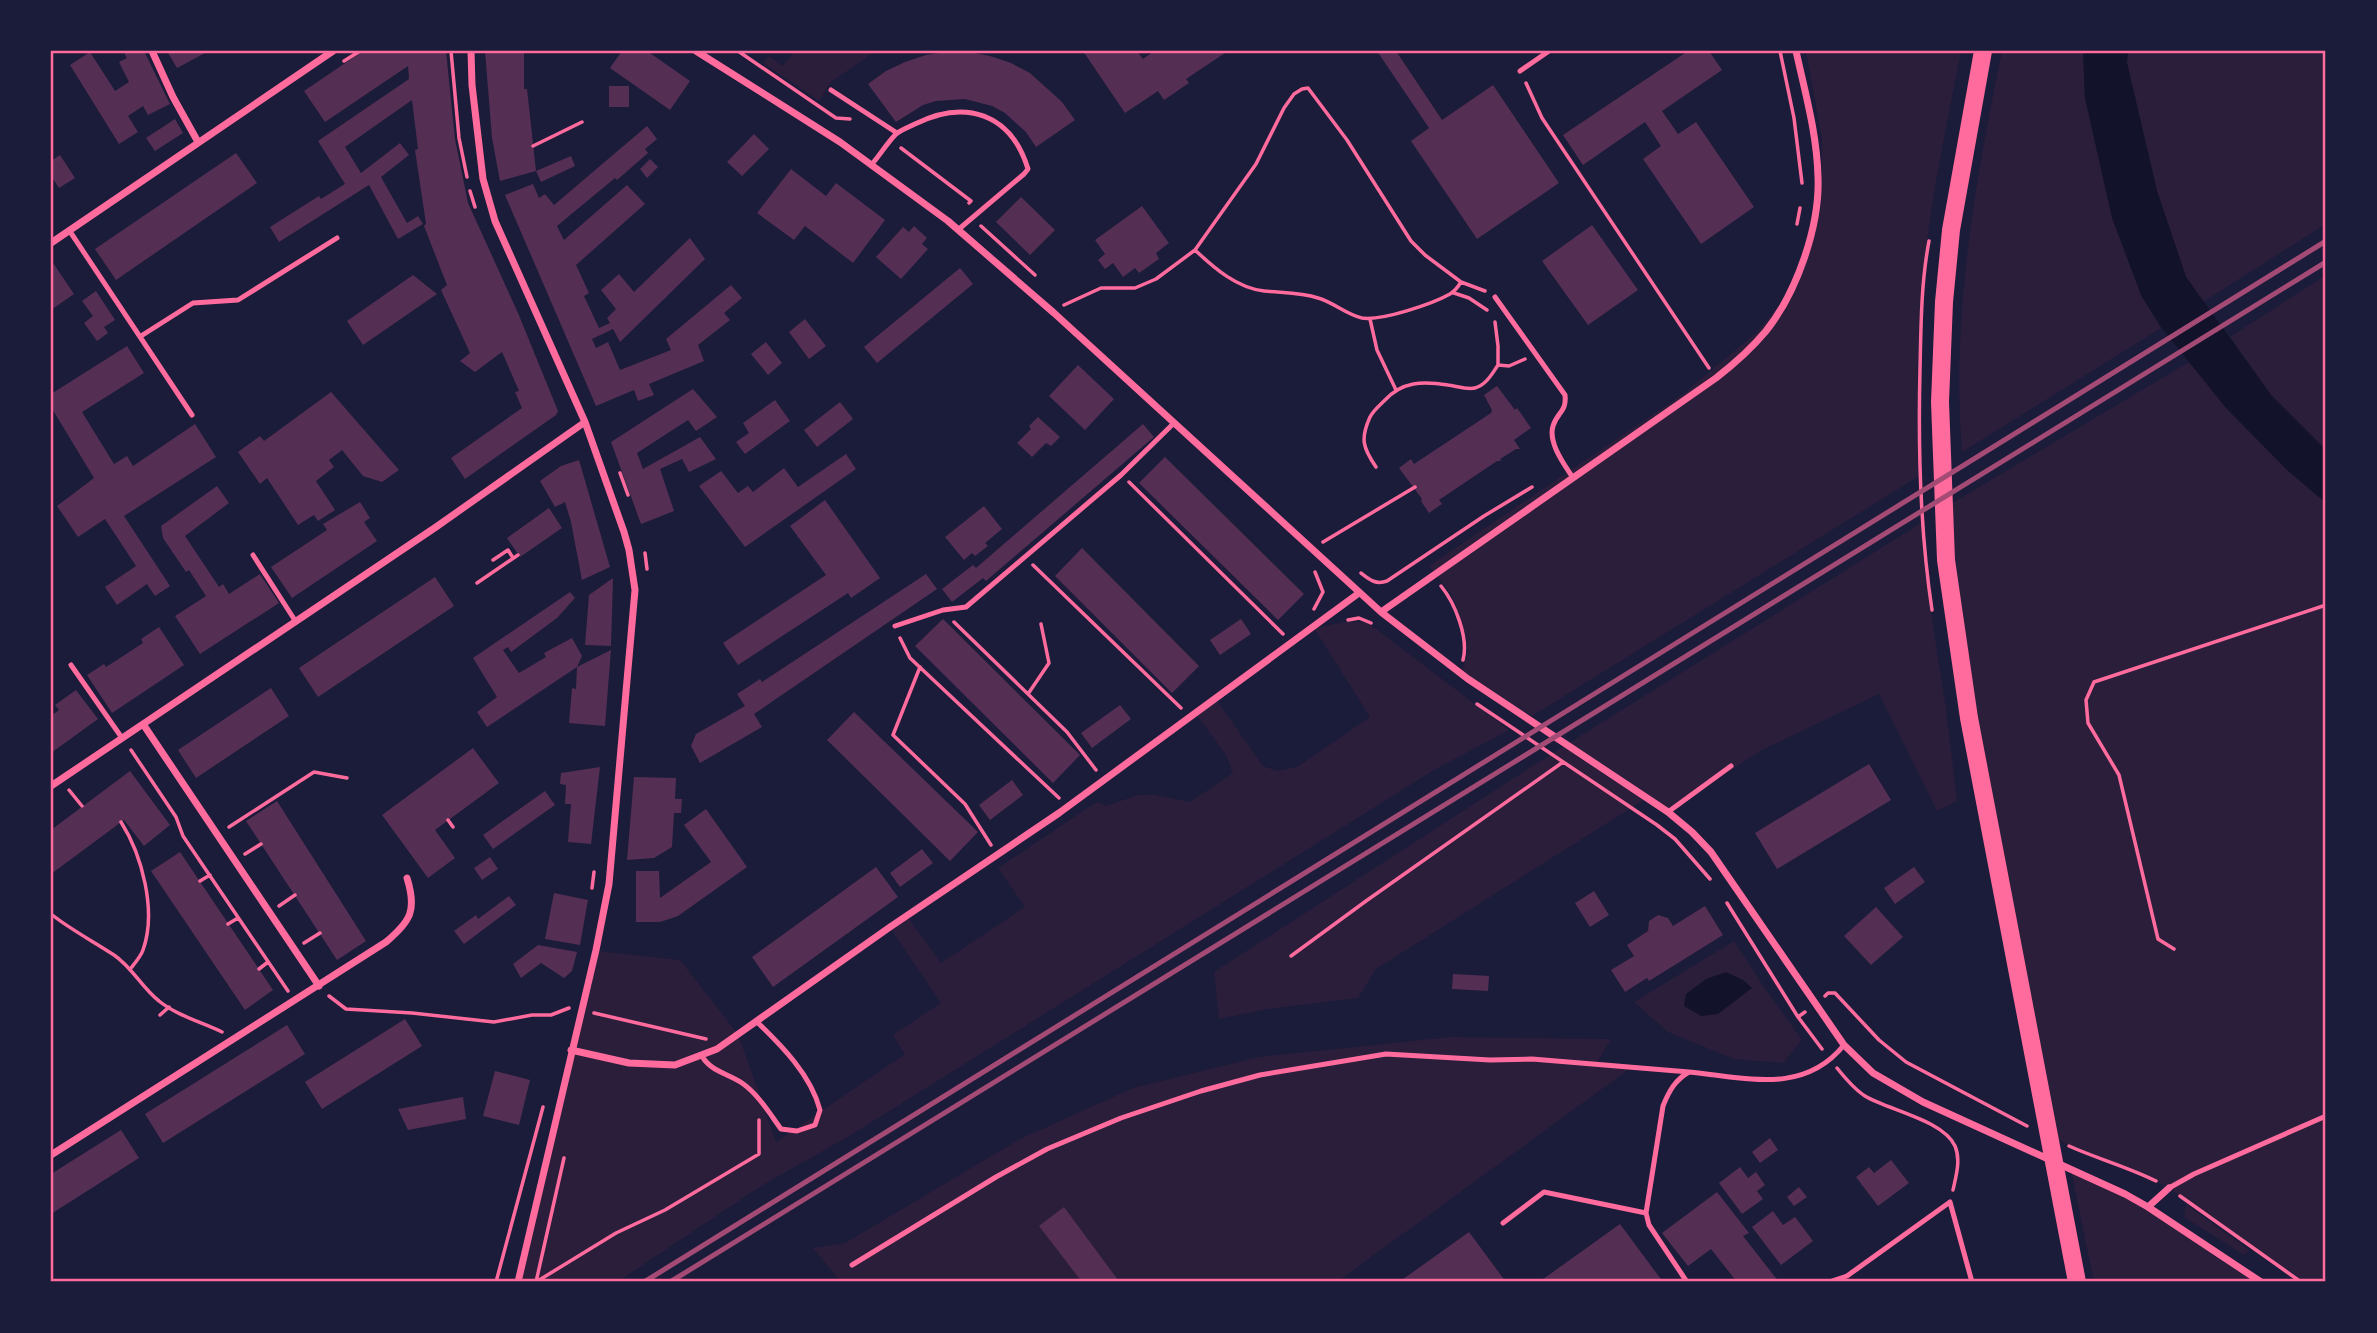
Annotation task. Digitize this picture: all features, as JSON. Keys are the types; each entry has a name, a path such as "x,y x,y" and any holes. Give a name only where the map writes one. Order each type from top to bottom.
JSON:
{"main road":[{"path":"1983,51 1951,230 1944,302 1940,402 1946,559 1969,718 2042,1126 2059,1181 2077,1282"}],"street":[{"path":"152,51 198,142"},
{"path":"51,243 333,51"},
{"path":"471,51 471,85 483,179 495,221 585,422 629,550 635,590 610,884 518,1282"},
{"path":"696,51 872,164 958,229 1054,313 1381,612 1459,672 1668,812 1692,832 1711,852 1844,1045 1873,1073 1923,1102 2148,1207 2261,1282"},
{"path":"1381,612 1716,378 1742,358 1767,329 1788,296 1811,238 1818,207 1814,138 1796,51"},
{"path":"51,786 430,532 585,422"},
{"path":"571,1050 629,1063 675,1065 717,1049 1068,807 1359,593"},
{"path":"142,724 319,986"},
{"path":"51,1155 386,942 405,926 410,913 412,894 407,878"},
{"path":"2148,1207 2169,1188"}],"lane":[{"path":"1520,71 1549,51"},
{"path":"831,90 897,133"},
{"path":"872,164 897,133 928,117 953,111 979,115 1001,126 1011,135 1024,156 1028,169 958,229"},
{"path":"69,230 192,415"},
{"path":"141,337 193,303 237,300 337,238"},
{"path":"1495,297 1564,395 1566,405 1553,425 1553,441 1573,478"},
{"path":"894,626 943,610 966,607 1121,475 1174,423"},
{"path":"253,555 296,622"},
{"path":"71,665 122,738"},
{"path":"1668,812 1731,766"},
{"path":"702,1056 705,1062 727,1077 741,1082 781,1129 797,1131 815,1125 820,1110 817,1096 797,1065 757,1021"},
{"path":"852,1265 1047,1149 1121,1118 1201,1091 1260,1075 1386,1054 1490,1060 1532,1059 1769,1081 1793,1078 1829,1058 1844,1045"},
{"path":"1687,1282 1648,1225 1646,1213 1663,1106 1676,1081 1689,1072"},
{"path":"2169,1188 2194,1174 2326,1116"},
{"path":"1503,1223 1544,1192 1646,1213"},
{"path":"1829,1282 1847,1276 1950,1202 1972,1282"}],"path":[{"path":"738,51 836,118 859,119"},
{"path":"1780,51 1794,118 1803,192"},
{"path":"1520,71 1542,118 1716,378"},
{"path":"1054,313 1065,303 1101,288 1135,288 1156,279 1195,250 1256,164 1284,108 1294,94 1308,88 1346,140 1411,240 1425,255 1461,282 1495,297"},
{"path":"533,146 582,122"},
{"path":"891,141 971,201 964,210 1037,278"},
{"path":"1795,233 1801,206"},
{"path":"1195,250 1236,283 1261,291 1318,298 1358,317 1370,319 1394,314 1453,293 1461,282"},
{"path":"1376,467 1363,442 1366,428 1373,412 1396,390 1414,382 1477,387 1490,378 1498,365 1498,334 1491,315 1469,298 1453,293"},
{"path":"1065,303 1075,313"},
{"path":"1370,319 1377,350 1396,390"},
{"path":"1498,365 1520,363 1535,353"},
{"path":"1709,368 1717,361"},
{"path":"1919,412 1924,560"},
{"path":"1359,571 1373,582 1387,581 1484,516 1566,467"},
{"path":"619,471 628,496"},
{"path":"1121,475 1292,643"},
{"path":"1313,550 1415,488"},
{"path":"1325,541 1334,548"},
{"path":"644,549 648,563 647,575"},
{"path":"477,583 516,556 508,550 493,560"},
{"path":"1025,557 1191,717"},
{"path":"1433,574 1449,596 1463,637 1465,651 1459,672"},
{"path":"2174,949 2158,939 2119,775 2088,723 2086,700 2094,682 2326,605"},
{"path":"943,610 1067,732 1104,780"},
{"path":"1313,627 1359,618 1369,621 1379,629"},
{"path":"1028,694 1049,663 1041,624"},
{"path":"894,626 910,658 1068,807"},
{"path":"920,667 893,735 965,804 998,855"},
{"path":"1468,698 1675,839 1717,888"},
{"path":"131,750 176,817 183,836 295,1001"},
{"path":"1292,956 1577,752"},
{"path":"218,834 314,772 347,778"},
{"path":"69,790 82,806"},
{"path":"448,820 453,827"},
{"path":"121,822 141,865 147,889 147,922 143,950 130,969"},
{"path":"591,900 595,863"},
{"path":"200,881 210,875"},
{"path":"1724,898 1798,1017 1848,1082 1864,1096 1915,1117 1950,1138 1957,1155 1950,1202"},
{"path":"51,914 116,956 145,988 169,1007 236,1039"},
{"path":"228,924 239,917"},
{"path":"259,969 269,962"},
{"path":"319,986 346,1009 494,1022 551,1014 569,1008 566,1021"},
{"path":"1798,1017 1828,993 1835,993 1879,1040 1906,1062 2001,1114 2042,1126"},
{"path":"160,1015 169,1007"},
{"path":"582,1010 709,1040"},
{"path":"495,1281 545,1098"},
{"path":"536,1282 616,1233 665,1210 759,1154 759,1100"},
{"path":"2061,1142 2097,1159 2135,1170 2169,1188 2301,1282"}],"shaded area":[{"path":"795,51 876,51 830,83 819,101 764,64 769,56 782,66"},
{"path":"1806,51 1961,51 1936,179 1922,284 1918,366 1919,476 1532,716 1462,671 1468,651 1466,638 1451,594 1429,566 1683,394 1757,332 1782,302 1812,238 1821,207 1822,139"},
{"path":"2002,51 2083,51 2085,98 2141,295 2161,328 1962,452 1959,401 1963,300 1975,200"},
{"path":"2083,51 2128,51 2127,63 2157,191 2186,277 2271,395 2326,450 2326,503 2287,470 2226,408 2161,327 2141,295 2112,218 2085,98"},
{"path":"2128,51 2326,51 2326,224 2203,302 2186,277 2157,191 2127,63"},
{"path":"2326,275 2326,450 2271,395 2230,337"},
{"path":"2189,362 2254,435 2326,503 2326,1282 2302,1282 2169,1188 2135,1170 2097,1158 2054,1138 1969,718 1944,508"},
{"path":"1921,523 1923,561 1957,801 1937,811 1879,694 1760,751 1668,812 1647,798 1376,969 1358,998 1268,1009 1219,1019 1214,972 1545,758"},
{"path":"1349,621 1368,623 1509,730 1434,770 851,1135 761,1186 617,1282 519,1282 572,1051 629,1064 674,1063 629,1061 572,1050 597,951 680,960 738,1034 776,1142 905,1054 893,1035 941,1003 890,928 907,916 941,963 1025,907 998,868 1092,805 1098,802 1106,806 1138,795 1155,795 1190,802 1233,773 1226,755 1196,714 1216,699 1263,766 1277,771 1297,767 1370,717 1314,628"},
{"path":"1734,941 1802,1040 1783,1063 1734,1059 1668,1032 1634,1002"},
{"path":"1726,972 1752,988 1718,1014 1701,1016 1684,1006 1686,994 1706,979"},
{"path":"1451,1037 1611,1039 1596,1064 1632,1067 1337,1282 841,1282 813,1248 845,1243 1020,1139 1133,1088 1259,1057"},
{"path":"2071,1170 2125,1195 2260,1282 2094,1282"},
{"path":"2186,1204 2249,1250 2244,1255 2184,1217"}],"building":[{"path":"123,51 144,51 170,104 148,115 143,106 128,116 138,132 119,144 70,65 90,52 115,91 129,82 119,62 127,58"},
{"path":"167,51 205,51 205,53 177,68"},
{"path":"363,51 446,51 455,139 468,203 518,313 558,411 465,479 451,458 522,408 515,392 519,391 502,352 475,372 460,361 470,353 441,290 447,285 424,226 426,224 415,150 418,149 412,100 345,147 361,173 400,143 409,155 381,177 407,223 418,216 423,224 398,239 369,185 279,242 270,227 319,196 321,199 345,184 318,141 409,79 408,66 325,122 304,91"},
{"path":"485,51 524,51 524,89 527,89 536,171 500,181 492,138"},
{"path":"622,51 647,51 690,81 670,110 610,68"},
{"path":"1083,51 1137,51 1143,59 1154,51 1228,51 1186,79 1189,83 1164,100 1158,91 1125,113"},
{"path":"1377,51 1396,51 1442,120 1493,85 1559,183 1477,239 1411,141 1429,128"},
{"path":"1688,51 1709,51 1722,70 1662,111 1678,134 1696,122 1754,207 1701,244 1643,159 1661,146 1645,122 1583,165 1563,135"},
{"path":"947,52 990,56 1030,73 1062,102 1075,120 1036,147 1026,132 1005,113 992,106 965,99 936,101 923,105 896,122 868,84 905,62"},
{"path":"609,86 629,86 629,107 609,107"},
{"path":"175,119 183,133 155,151 146,138"},
{"path":"647,126 657,139 645,149 648,153 557,226 564,240 627,185 645,204 576,265 589,293 584,296 599,328 610,323 607,318 616,309 601,290 619,274 634,292 690,238 705,259 620,342 613,329 592,339 596,348 608,342 620,370 671,350 666,339 731,285 742,298 724,313 730,320 698,345 704,361 649,384 654,395 638,401 634,390 596,406 505,195 533,184 539,198 545,194 554,205"},
{"path":"754,134 769,149 742,176 727,162"},
{"path":"236,153 257,183 116,280 95,249"},
{"path":"60,155 75,178 59,188 51,176 51,161"},
{"path":"571,156 575,166 541,182 536,171"},
{"path":"650,159 658,167 647,178 640,169"},
{"path":"791,169 826,196 836,183 885,220 853,263 805,226 794,240 757,213"},
{"path":"1021,197 1055,230 1030,255 996,222"},
{"path":"1142,206 1169,243 1156,253 1159,259 1139,273 1135,268 1123,277 1113,263 1105,269 1098,260 1105,254 1095,240"},
{"path":"1592,225 1638,290 1588,325 1542,261"},
{"path":"914,226 927,238 922,244 928,249 901,279 876,257 903,227 909,232"},
{"path":"53,263 74,294 51,310 51,264"},
{"path":"960,268 973,284 877,363 864,347"},
{"path":"413,275 437,294 363,345 347,321"},
{"path":"96,291 115,320 104,327 108,333 97,341 84,323 93,316 82,301"},
{"path":"805,319 826,346 809,359 789,332"},
{"path":"766,342 782,363 768,375 751,354"},
{"path":"127,346 144,373 82,412 114,464 127,456 133,466 195,424 216,457 124,516 170,586 155,596 147,584 117,605 105,587 136,566 105,519 78,537 57,506 94,478 51,407 51,394"},
{"path":"1078,365 1114,399 1085,430 1049,396"},
{"path":"1497,386 1531,428 1514,440 1520,449 1500,459 1501,461 1497,461 1439,500 1442,504 1429,513 1399,468 1411,459 1414,464 1491,413 1484,395"},
{"path":"693,389 717,417 696,431 688,420 637,453 643,469 700,437 716,459 689,472 682,459 660,469 674,511 641,524 611,442"},
{"path":"331,392 399,470 382,482 363,476 342,450 329,460 334,467 316,481 335,510 318,521 314,515 298,525 267,478 260,484 238,452 260,436 264,441"},
{"path":"775,400 790,421 745,454 736,442 749,433 743,423"},
{"path":"840,402 853,419 817,447 804,430"},
{"path":"1038,417 1060,437 1051,446 1046,443 1032,457 1017,443"},
{"path":"1143,424 1154,437 986,581 983,578 952,602 942,589 973,565 976,568"},
{"path":"846,454 856,469 745,547 699,486 721,471 738,493 748,486 753,492 784,468 798,487"},
{"path":"1165,457 1304,594 1278,620 1139,483"},
{"path":"579,460 610,567 582,580 565,502 555,507 540,481 561,466"},
{"path":"217,486 229,503 185,536 219,587 223,584 229,594 260,574 279,603 200,654 175,616 206,596 163,538 161,526"},
{"path":"825,500 880,578 851,598 848,593 738,665 723,643 826,575 790,526"},
{"path":"360,502 370,518 364,522 377,541 292,598 271,567 327,530 323,524"},
{"path":"984,506 1002,529 985,543 988,546 964,560 945,537"},
{"path":"549,508 562,528 520,557 507,538"},
{"path":"1082,548 1199,666 1172,693 1055,576"},
{"path":"926,574 937,589 754,714 762,727 700,763 691,746 696,734 745,706 737,694 760,679 762,682"},
{"path":"435,577 454,606 318,697 299,668"},
{"path":"613,578 611,646 585,645 589,595"},
{"path":"570,592 575,598 557,618 511,652 508,647 503,650 519,673 546,657 544,653 572,638 582,656 577,667 487,727 477,712 497,697 473,658"},
{"path":"943,619 1080,755 1053,783 915,646"},
{"path":"1241,619 1251,634 1220,655 1210,640"},
{"path":"159,627 184,665 112,713 87,675 104,664 106,667 143,643 141,639"},
{"path":"611,650 605,726 569,723 572,688 576,689 577,667"},
{"path":"271,688 289,716 196,778 178,750"},
{"path":"76,690 98,719 51,753 51,716 59,710 55,705"},
{"path":"1120,705 1131,719 1092,748 1081,733"},
{"path":"854,712 978,832 950,861 827,740"},
{"path":"473,748 499,783 435,830 455,858 428,878 382,815"},
{"path":"1869,764 1891,800 1777,869 1755,833"},
{"path":"600,767 591,844 568,842 571,804 565,804 566,785 560,784 561,773"},
{"path":"130,771 170,825 144,846 124,820 51,874 51,830"},
{"path":"634,777 676,778 675,799 682,799 681,813 674,813 672,847 654,858 627,860"},
{"path":"1012,780 1023,795 990,820 979,805"},
{"path":"545,791 555,805 493,849 483,835"},
{"path":"277,801 366,941 337,960 246,821"},
{"path":"706,809 747,867 678,916 660,922 636,922 636,871 659,871 660,898 711,862 684,825"},
{"path":"922,849 933,863 900,887 890,873"},
{"path":"180,852 273,990 245,1010 151,871"},
{"path":"490,857 498,869 482,880 474,868"},
{"path":"876,867 898,897 773,987 752,957"},
{"path":"1914,867 1925,882 1895,904 1884,888"},
{"path":"1594,891 1609,915 1590,927 1575,903"},
{"path":"554,893 588,900 580,945 545,939"},
{"path":"509,896 516,905 464,944 454,931 476,915 478,919"},
{"path":"1705,906 1723,935 1649,981 1647,978 1625,992 1611,970 1634,956 1627,945 1648,931 1649,921 1658,915 1668,918 1673,926"},
{"path":"1876,907 1903,937 1871,965 1844,936"},
{"path":"538,945 577,952 572,971 564,978 541,963 521,978 513,964"},
{"path":"1453,974 1489,976 1488,991 1452,989"},
{"path":"405,1019 422,1046 322,1109 305,1082"},
{"path":"287,1025 305,1054 163,1143 145,1114"},
{"path":"495,1071 530,1080 519,1125 483,1116"},
{"path":"463,1097 466,1119 408,1130 398,1109"},
{"path":"121,1130 139,1158 51,1214 51,1174"},
{"path":"1770,1138 1778,1150 1760,1163 1752,1152"},
{"path":"1891,1160 1909,1183 1878,1206 1856,1177 1869,1167 1874,1173"},
{"path":"1740,1167 1748,1178 1756,1172 1765,1185 1757,1191 1763,1199 1742,1214 1719,1183"},
{"path":"1799,1187 1807,1197 1794,1206 1787,1197"},
{"path":"1717,1192 1749,1233 1743,1236 1779,1282 1737,1282 1711,1249 1688,1266 1662,1233"},
{"path":"1064,1207 1118,1280 1082,1282 1039,1226"},
{"path":"1773,1211 1783,1225 1795,1217 1813,1241 1781,1265 1752,1227"},
{"path":"1620,1224 1663,1282 1539,1282"},
{"path":"1469,1232 1506,1282 1399,1282"}],"railway":[{"path":"644,1282 2326,241"},
{"path":"670,1282 2326,262"}]}
